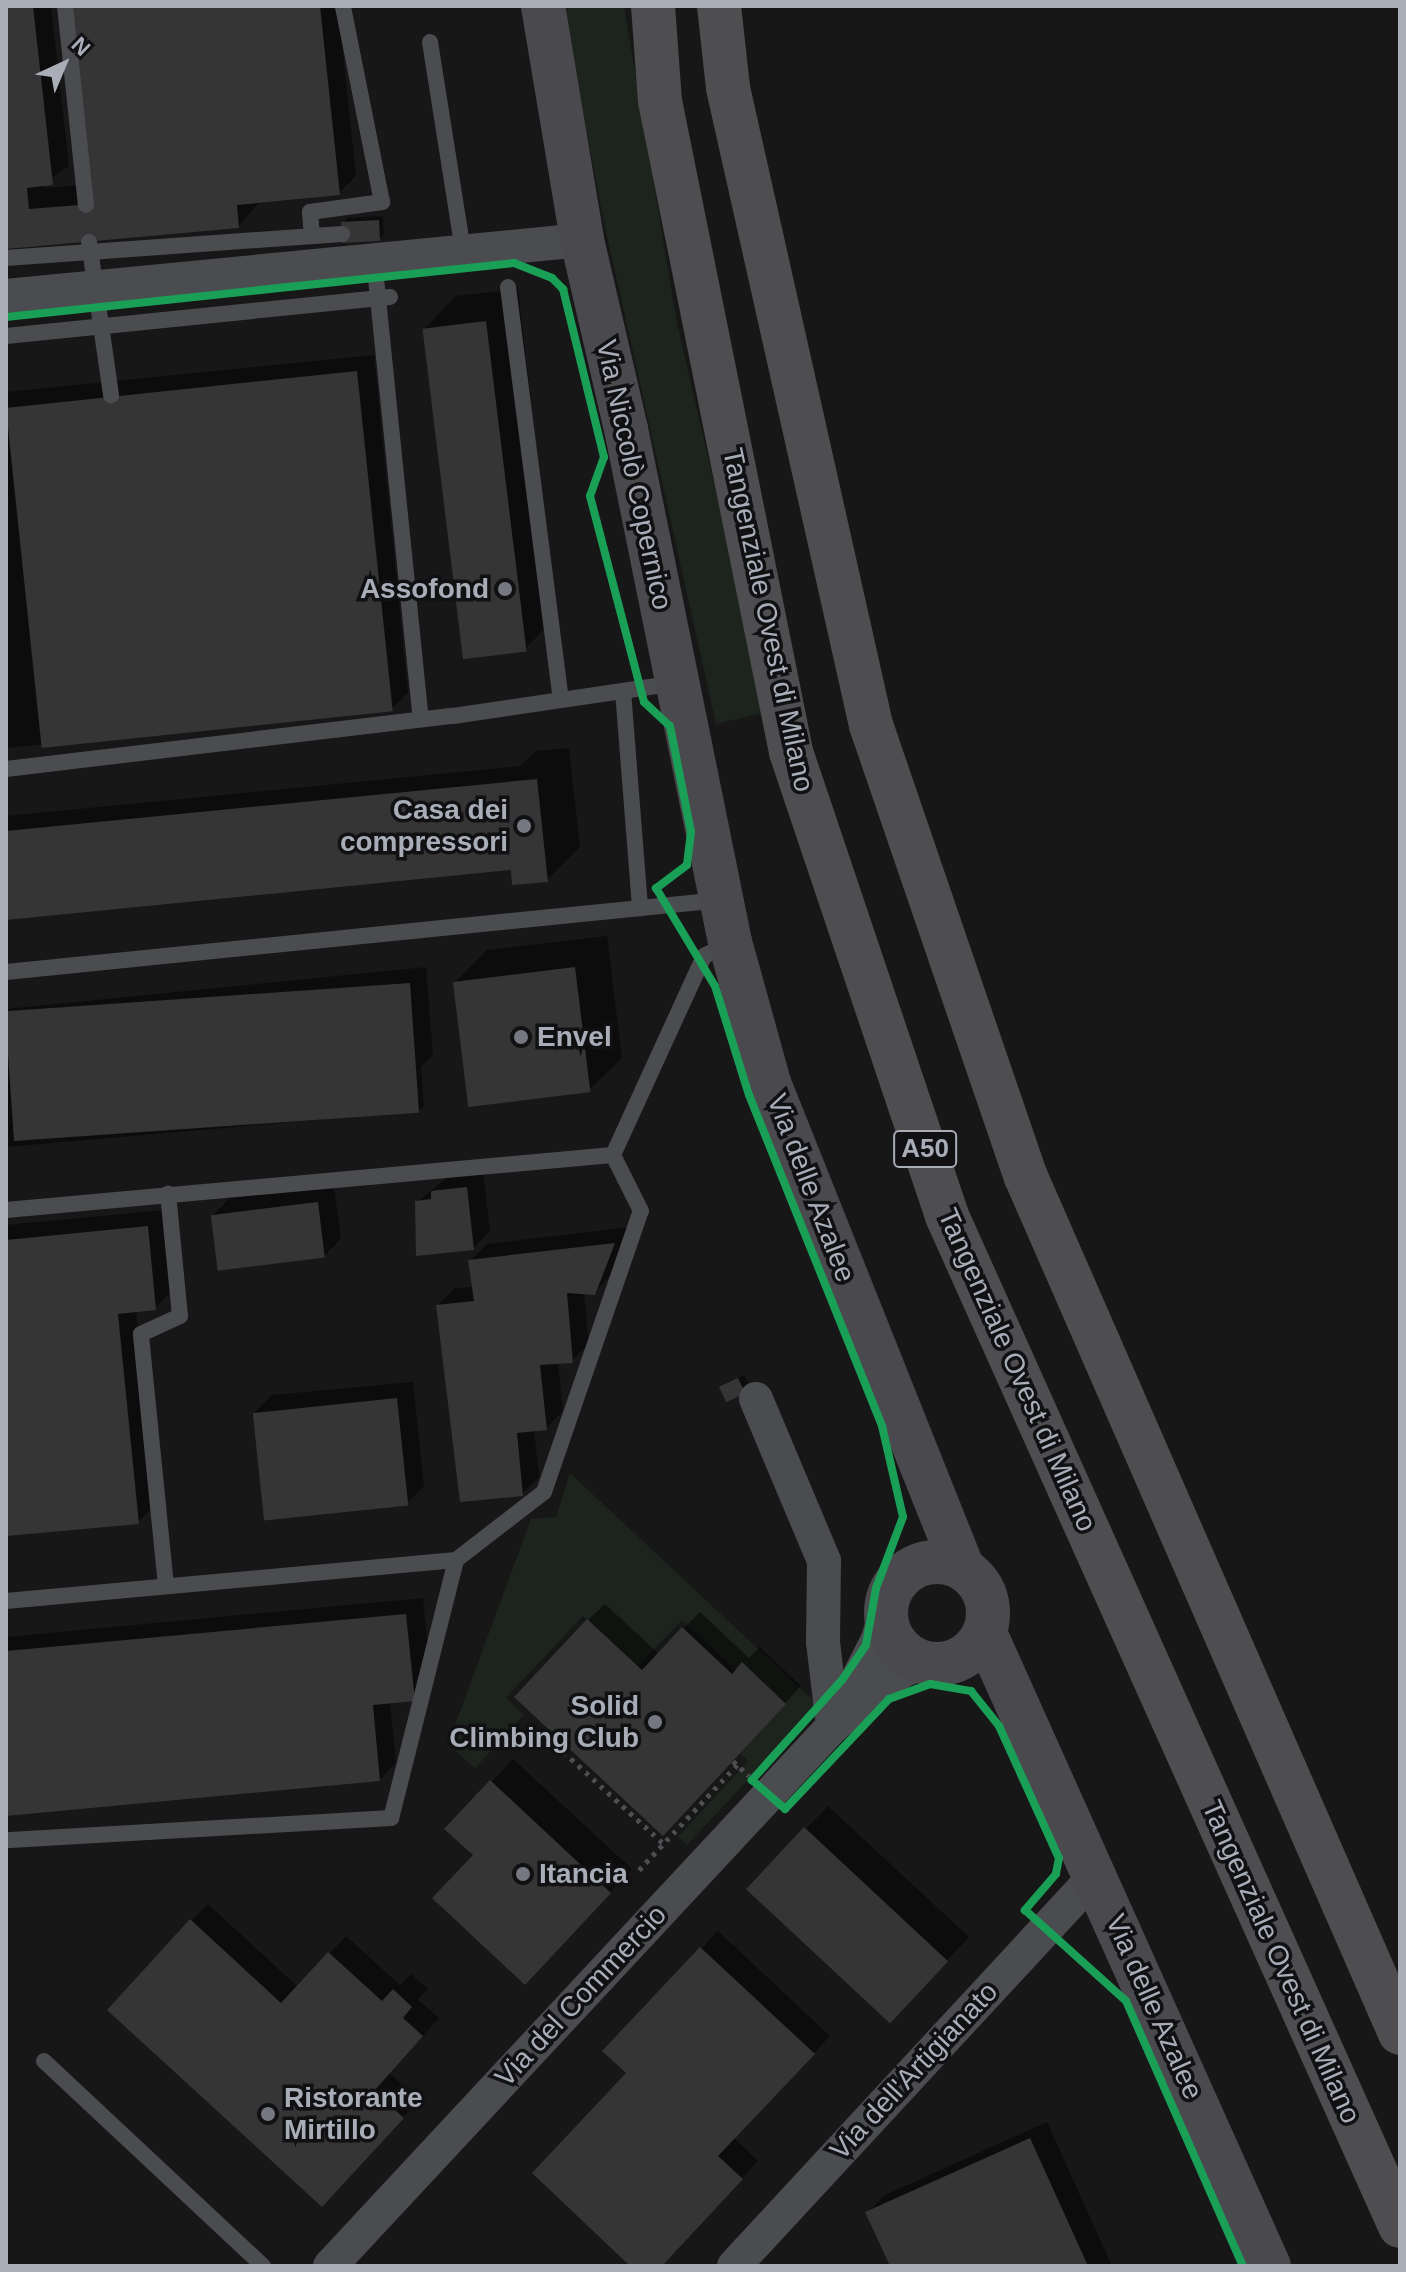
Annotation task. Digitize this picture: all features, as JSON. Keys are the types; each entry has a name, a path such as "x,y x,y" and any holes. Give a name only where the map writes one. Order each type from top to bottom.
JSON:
{"highway":[{"name":"Tangenziale Ovest di Milano","path":"653,6 660,101 791,752 947,1216 1400,2226"},
{"path":"719,6 728,88 871,725 1026,1177 1400,2033"}],"street":[{"name":"Via Niccolò Copernico","path":"543,6 582,240 679,683 730,942"},
{"path":"6,296 582,240"},
{"name":"Via delle Azalee","path":"730,942 769,1083 963,1569"},
{"path":"756,1399 824,1561 823,1642 833,1726"},
{"name":"Via delle Azalee","path":"906,1430 917,1566"},
{"path":"949,1563 963,1569 984,1593 976,1644 941,1664 924,1662 896,1643 886,1611 895,1584 917,1566 949,1563"},
{"name":"Via del Commercio","path":"833,1726 867,1664 886,1611"},
{"name":"Via delle Azalee","path":"976,1644 1038,1748 1269,2266"},
{"name":"Via del Commercio","path":"330,2266 761,1781 882,1684 924,1662"},
{"name":"Via dell'Artigianato","path":"734,2266 1095,1876"}],"lane":[{"path":"65,6 86,205"},
{"path":"312,236 310,212 382,202 343,6"},
{"path":"430,42 463,251"},
{"path":"6,258 90,247 342,234"},
{"path":"90,247 111,395"},
{"path":"374,259 383,298 421,719"},
{"path":"508,287 561,700"},
{"path":"6,336 383,298"},
{"path":"6,769 160,742 421,719 679,683"},
{"path":"623,691 640,908"},
{"path":"6,972 720,900"},
{"path":"613,1155 704,956 730,942"},
{"path":"6,1210 613,1155"},
{"path":"6,1601 456,1560 544,1492 641,1211 613,1155"},
{"path":"166,1586 141,1334 180,1316 168,1194"},
{"path":"6,1840 391,1818 456,1560"},
{"path":"44,2061 263,2266"}],"path":[{"path":"560,1741 556,1745 664,1844"},
{"path":"639,1870 735,1763 761,1781"}],"shaded area":[{"path":"563,6 624,6 677,323 767,712 716,724 602,213"},
{"path":"570,1473 818,1705 687,1845 678,1837 748,1761 740,1753 786,1704 743,1663 736,1670 682,1620 638,1666 583,1616 506,1698 524,1715 475,1768 448,1744 531,1519 556,1517"}],"building":[{"path":"6,6 33,6 53,185 27,188 29,209 92,204 72,6 320,6 340,195 237,205 239,228 6,249"},
{"path":"379,220 380,241 342,243 341,222"},
{"path":"486,321 527,652 463,659 422,329"},
{"path":"357,371 393,711 42,748 6,408"},
{"path":"537,779 548,882 512,885 511,870 6,920 6,831"},
{"name":"Envel","path":"575,967 590,1092 468,1107 453,982"},
{"path":"410,983 419,1113 14,1141 6,1011"},
{"path":"467,1187 474,1250 416,1256 415,1201 431,1199 431,1191"},
{"path":"318,1202 325,1258 218,1271 211,1215"},
{"path":"148,1226 156,1310 118,1314 139,1524 6,1536 6,1240"},
{"path":"615,1243 595,1295 567,1293 573,1363 540,1365 547,1430 517,1433 523,1496 460,1502 436,1305 474,1301 468,1260"},
{"path":"738,1378 745,1393 726,1402 719,1387"},
{"path":"397,1398 408,1505 264,1521 253,1413"},
{"path":"406,1614 415,1701 373,1705 380,1781 6,1816 6,1651"},
{"name":"Solid Climbing Club","path":"587,1619 642,1670 682,1627 732,1674 742,1662 786,1704 663,1836 514,1697"},
{"name":"Itancia","path":"490,1780 611,1893 525,1985 432,1898 473,1855 444,1829"},
{"path":"804,1827 948,1961 890,2024 746,1889"},
{"path":"190,1919 281,2003 328,1952 382,2001 393,1989 412,2007 403,2018 423,2036 374,2091 404,2118 322,2207 107,2010"},
{"path":"700,1947 815,2054 718,2156 743,2179 662,2266 630,2266 532,2173 626,2073 602,2051"},
{"path":"1030,2138 1088,2266 890,2266 865,2212"}],"cycle path":[{"path":"6,317 514,263 552,278 563,289 604,457 590,496 644,702 670,726 691,832 687,865 656,888 715,986 749,1095 882,1426 903,1517 876,1588 866,1645 842,1680 752,1780 785,1809 889,1699 930,1684 971,1691 999,1726 1059,1858 1056,1874 1025,1910 1126,2001 1243,2266"}],"place":[{"name":"Assofond","path":"505,589"},
{"name":"Casa dei compressori","path":"524,826"},
{"name":"Envel","path":"521,1037"},
{"name":"Solid Climbing Club","path":"655,1722"},
{"name":"Itancia","path":"523,1874"},
{"name":"Ristorante Mirtillo","path":"268,2114"}]}
